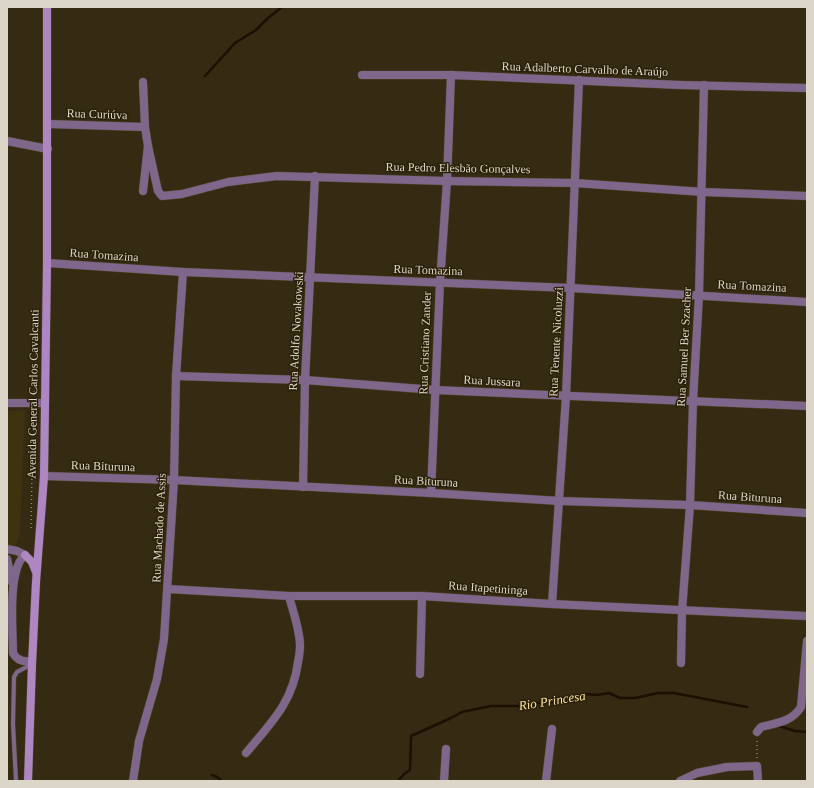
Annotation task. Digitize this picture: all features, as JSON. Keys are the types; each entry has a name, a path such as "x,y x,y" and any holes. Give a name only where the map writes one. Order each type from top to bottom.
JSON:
{"main road":[{"name":"Avenida General Carlos Cavalcanti","path":"28,781 36,582 44,476 48,149 47,7"},
{"path":"25,555 34,567 36,582"}],"street":[{"name":"Rua Adalberto Carvalho de Araújo","path":"362,75 451,75 807,88"},
{"name":"Rua Cristiano Zander","path":"431,493 451,75"},
{"name":"Rua Tenente Nicoluzzi","path":"552,604 566,396 579,80"},
{"path":"143,82 145,127 148,146 143,191"},
{"name":"Rua Samuel Ber Szacher","path":"681,663 682,610 690,505 693,401 699,295 703,192 704,85"},
{"name":"Rua Curiúva","path":"48,124 145,127"},
{"path":"7,141 48,149"},
{"name":"Rua Pedro Elesbão Gonçalves","path":"148,146 158,191 162,196 182,194 228,182 277,176 315,176 447,181 575,183 703,192 807,196"},
{"name":"Rua Adolfo Novakowski","path":"303,487 305,380 315,176"},
{"name":"Rua Tomazina","path":"47,263 183,272 571,288 807,302"},
{"name":"Rua Machado de Assis","path":"133,781 139,741 157,680 164,639 174,480 176,376 183,272"},
{"name":"Rua Jussara","path":"176,376 305,380 435,390 807,406"},
{"path":"7,403 45,403"},
{"name":"Rua Bituruna","path":"44,476 174,480 560,501 690,505 807,514"},
{"path":"7,549 17,551 25,555 19,562 13,584"},
{"path":"7,559 13,584 14,653 15,657 25,662 32,663"},
{"name":"Rua Itapetininga","path":"168,589 289,596 422,596 552,604 807,616"},
{"path":"246,753 282,709 290,694 296,676 300,646 289,596"},
{"path":"420,674 422,596"},
{"path":"758,732 761,727 791,718 797,714 801,708 807,641"},
{"path":"546,781 552,730"},
{"path":"444,781 446,749"},
{"path":"680,781 697,773 727,767 757,766 758,781"}],"lane":[{"path":"16,781 13,724 14,677 17,672 32,663"}],"path":[{"path":"757,766 758,732"}],"shaded area":[{"path":"25,410 20,532 16,545 7,545 7,411"}],"waterway":[{"path":"205,76 235,43 256,30 282,7"},
{"name":"Rio Princesa","path":"398,781 410,770 411,736 462,712 491,706 520,706 587,694 597,695 609,693 620,698 635,698 658,693 674,693 747,707"},
{"name":"Rio Princesa","path":"779,726 795,731 807,732"},
{"name":"Rio Princesa","path":"212,775 222,781"}]}
